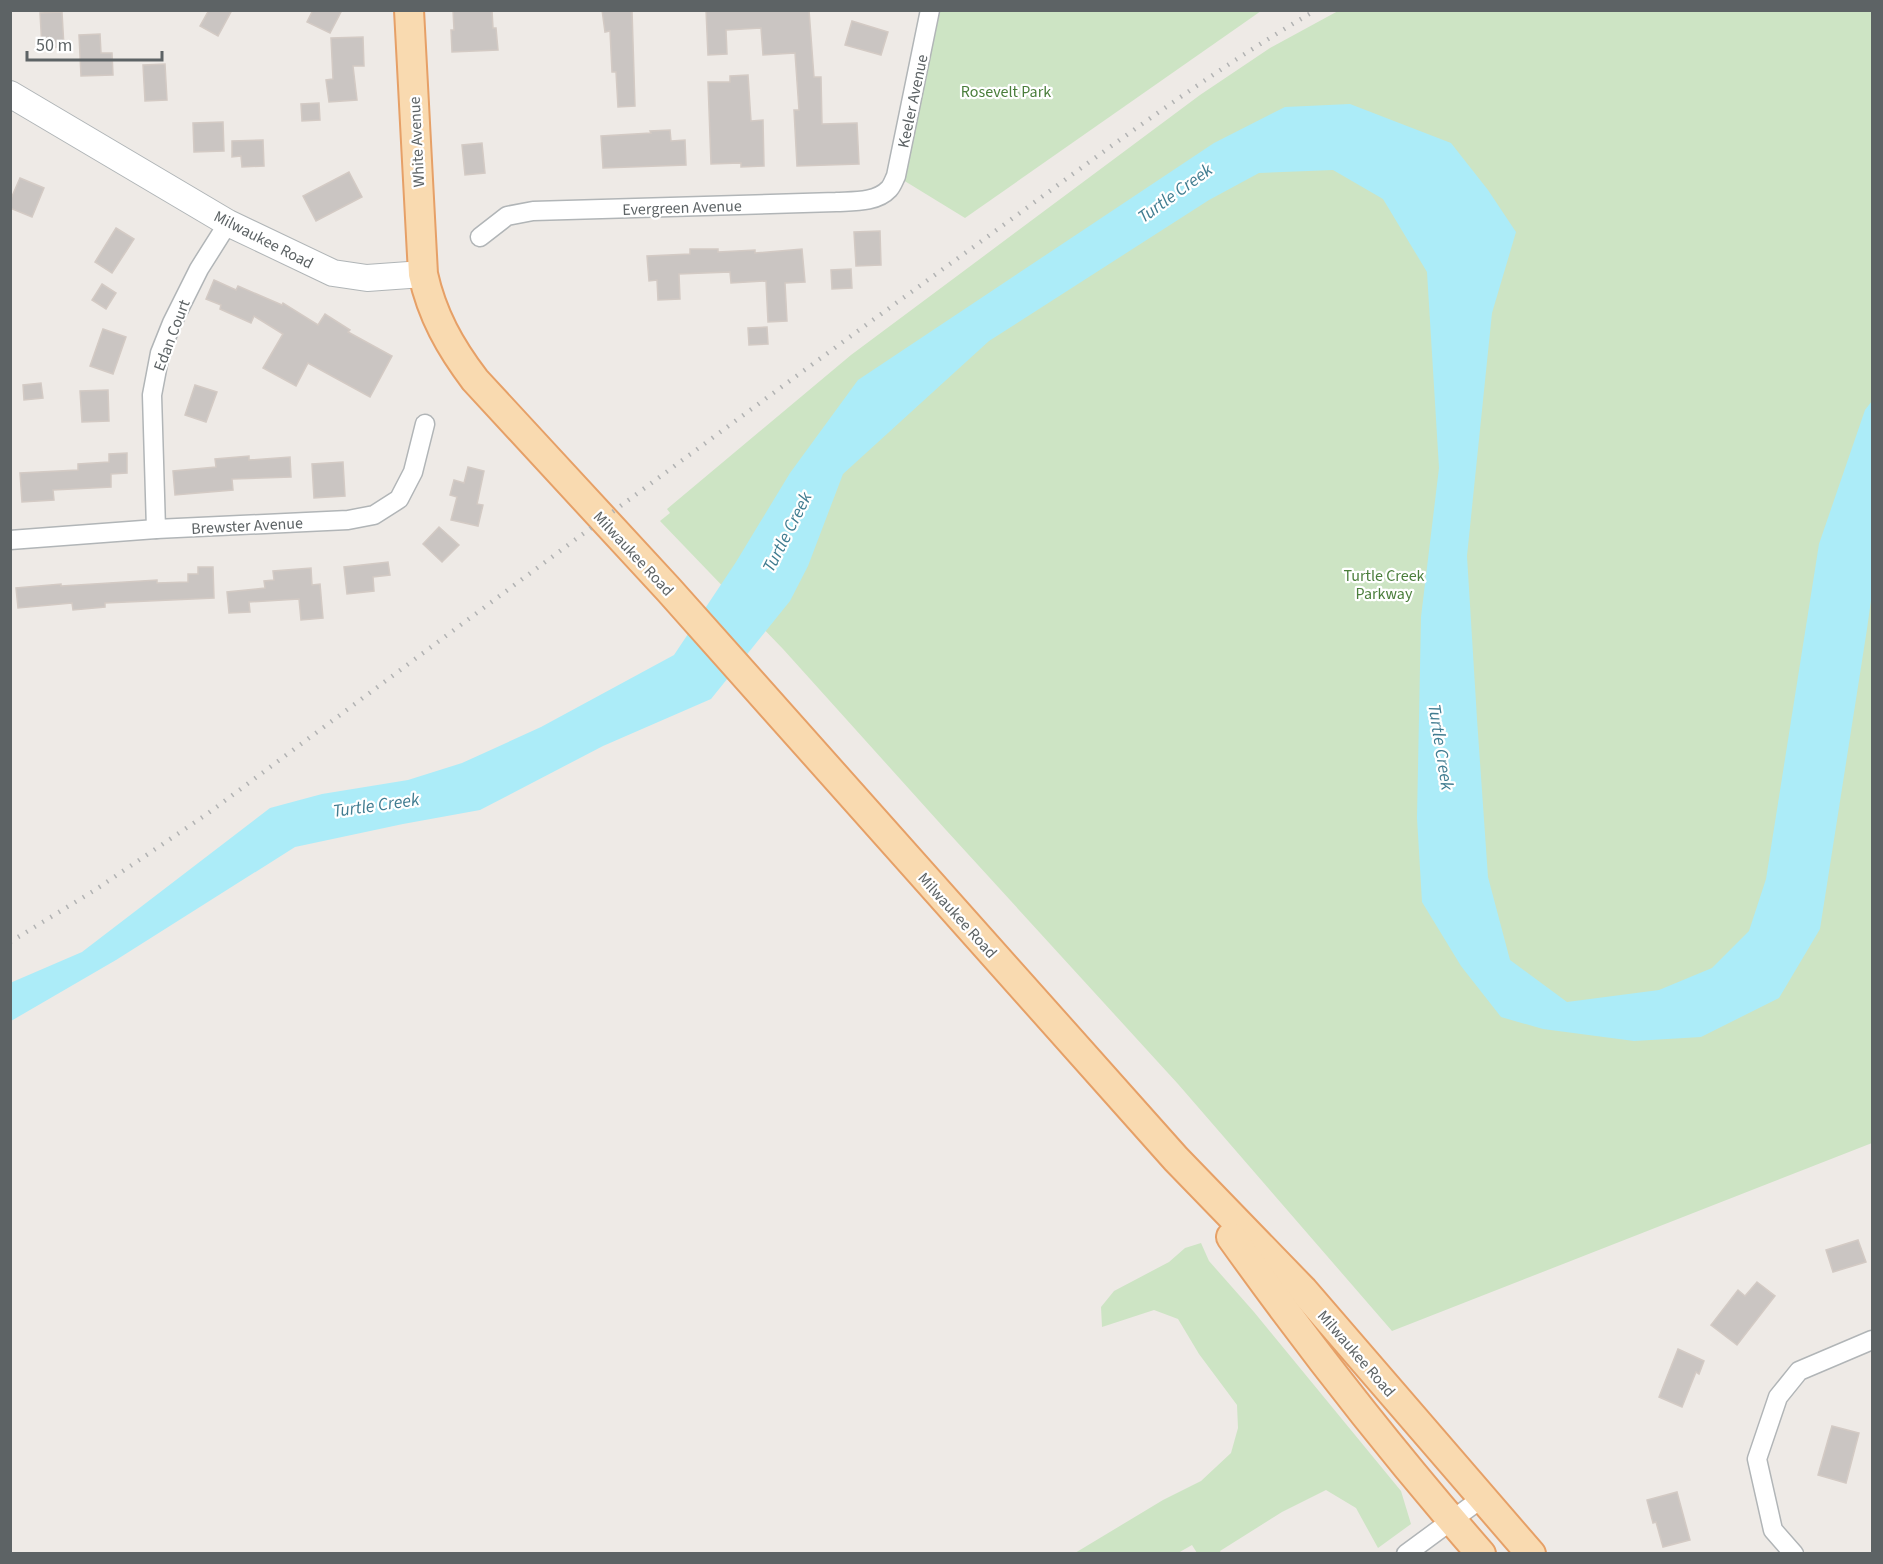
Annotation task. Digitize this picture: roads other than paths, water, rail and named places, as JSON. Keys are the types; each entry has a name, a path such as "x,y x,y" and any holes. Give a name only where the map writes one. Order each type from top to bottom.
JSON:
{"main road":[{"name":"White Avenue","path":"409,10 423,274"},
{"name":"Milwaukee Road","path":"423,274 428,296 447,341 475,380 669,591 1176,1159 1303,1290 1531,1554"},
{"name":"Milwaukee Road","path":"1176,1159 1282,1307 1390,1446 1481,1554"}],"street":[{"name":"Keeler Avenue","path":"889,189 896,176 930,10"},
{"name":"Milwaukee Road","path":"10,94 228,223 333,273 367,278 423,274"},
{"name":"Evergreen Avenue","path":"480,237 507,216 533,211 864,201 879,196 889,189"},
{"name":"Edan Court","path":"156,529 151,417 153,388 160,353 199,269 228,223"},
{"name":"Brewster Avenue","path":"10,540 156,529 348,520 375,515 399,499 413,472 425,424"},
{"path":"1794,1554 1773,1530 1757,1459 1778,1397 1799,1371 1872,1340"},
{"path":"1406,1554 1482,1498"}],"water":[{"name":"Turtle Creek","path":"1350,104 1451,143 1488,190 1516,232 1492,313 1467,556 1477,719 1488,877 1510,960 1567,1002 1659,990 1712,968 1749,931 1766,879 1819,544 1865,410 1872,401 1872,593 1867,629 1820,929 1779,998 1701,1037 1634,1041 1543,1029 1501,1017 1461,966 1422,902 1417,818 1421,617 1439,468 1427,272 1383,199 1333,170 1259,173 1209,200 989,341 843,474 808,566 790,601 711,699 603,746 480,810 295,847 116,960 11,1021 10,983 82,952 270,808 322,794 408,780 462,763 541,727 674,655 736,562 790,473 858,380 1214,143 1285,107"}],"railway":[{"path":"10,942 95,890 207,814 666,472 1080,169 1220,70 1316,10"}],"park label":[{"name":"Rosevelt Park","path":"1006,91"},
{"name":"Turtle Creek Parkway","path":"1384,584"}]}
